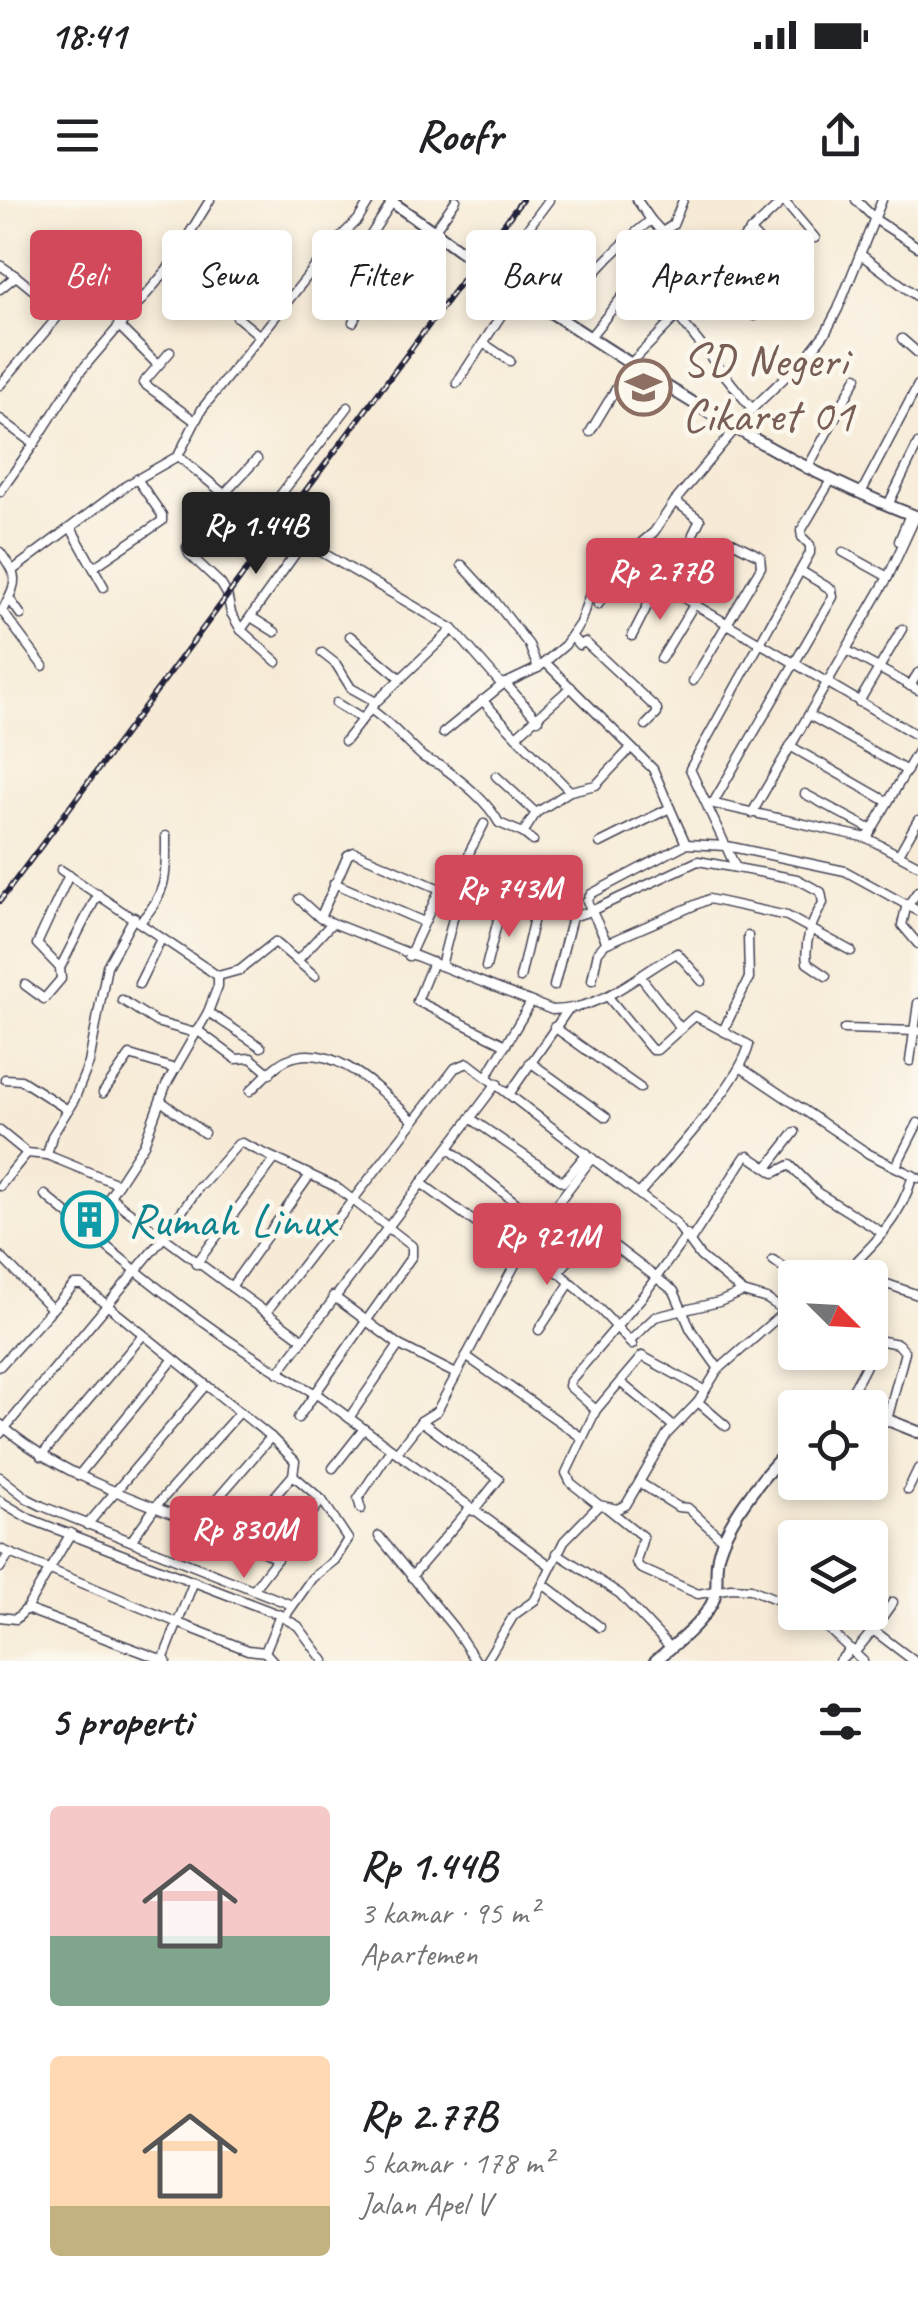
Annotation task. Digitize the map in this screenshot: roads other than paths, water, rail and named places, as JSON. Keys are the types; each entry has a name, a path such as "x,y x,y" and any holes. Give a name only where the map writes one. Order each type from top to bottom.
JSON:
{"street":[{"path":"193,230 210,200"},
{"path":"13,570 137,479 178,456 195,422 370,200"},
{"path":"441,230 456,200"},
{"path":"527,230 550,200"},
{"path":"637,200 661,232 670,228 683,200"},
{"path":"752,230 783,200 815,238"},
{"path":"856,200 876,220 918,247"},
{"path":"443,732 503,684 542,665 572,637 594,582 654,532 752,409 808,356 826,332 882,200"},
{"path":"353,322 360,309 342,292 340,282 390,201 432,230"},
{"path":"596,270 651,220"},
{"path":"860,254 918,297"},
{"path":"0,265 30,287"},
{"path":"0,492 80,372 162,274"},
{"path":"0,289 16,276"},
{"path":"590,337 616,304"},
{"path":"0,385 53,320"},
{"path":"241,320 260,336"},
{"path":"457,382 498,320"},
{"path":"561,320 808,468 915,516 846,650 752,813"},
{"path":"590,432 632,362 672,320"},
{"path":"683,320 752,409"},
{"path":"118,326 157,364"},
{"path":"902,339 918,352"},
{"path":"483,343 510,361"},
{"path":"170,352 143,383 195,422"},
{"path":"808,468 857,377"},
{"path":"862,493 917,388"},
{"path":"178,456 224,494 257,514 266,514 348,408"},
{"path":"0,419 34,444"},
{"path":"888,505 918,444"},
{"path":"257,460 224,494 209,521 187,547 189,554 221,584 240,630 277,662"},
{"path":"94,566 162,521 162,515 137,479"},
{"path":"735,866 709,802 690,769 801,571 811,548 801,531 831,480"},
{"path":"675,501 700,520 693,534"},
{"path":"71,528 104,588"},
{"path":"661,659 732,542 737,541 760,556 761,567 693,682"},
{"path":"240,630 298,550 314,546 453,629 538,720"},
{"path":"0,552 13,570 16,587 2,610 44,666"},
{"path":"843,552 885,578"},
{"path":"462,565 495,600 542,665 571,687 653,769 686,844"},
{"path":"598,604 624,566 631,567 918,736"},
{"path":"709,802 833,597 832,590 801,571"},
{"path":"632,636 658,585"},
{"path":"9,598 21,615"},
{"path":"251,617 275,632"},
{"path":"345,740 400,678 453,629"},
{"path":"859,702 902,629"},
{"path":"350,636 400,678"},
{"path":"572,637 580,645 585,642 656,710 657,714 646,725"},
{"path":"846,650 914,688 918,673"},
{"path":"322,653 336,664 350,688 424,757 464,784 494,811 499,823 533,841"},
{"path":"516,736 571,687"},
{"path":"482,700 570,791"},
{"path":"336,704 362,719"},
{"path":"808,715 906,771"},
{"path":"790,746 888,802"},
{"path":"523,834 536,813 570,791 596,784 630,748"},
{"path":"869,834 918,752"},
{"path":"496,776 536,813"},
{"path":"805,794 918,865"},
{"path":"709,802 869,834"},
{"path":"600,843 670,808"},
{"path":"899,854 918,820"},
{"path":"484,824 470,851 437,964 417,1001 506,1045"},
{"path":"47,1155 52,1136 89,1062 107,966 137,919 161,897 166,836"},
{"path":"606,944 590,907 593,893 686,844 727,846 844,871 918,910"},
{"path":"320,918 348,855 354,852 440,888 572,916 687,864 708,861 816,886 824,898 810,927 807,963 826,976"},
{"path":"60,968 37,944 65,873 218,976 208,1012 175,1069 144,1144 110,1196 196,1264 268,1311 302,1339"},
{"path":"334,883 424,922"},
{"path":"410,956 440,888"},
{"path":"918,891 902,921 918,944"},
{"path":"26,985 44,999 60,979 60,968 98,894"},
{"path":"592,980 598,952 606,944 710,899 768,910 810,927 851,951"},
{"path":"299,900 320,918 552,1010 568,1010 608,998 677,953 702,980"},
{"path":"486,966 503,900"},
{"path":"520,978 536,908"},
{"path":"554,986 572,916"},
{"path":"297,961 332,923"},
{"path":"724,1031 750,978 748,936"},
{"path":"138,984 161,938"},
{"path":"218,976 240,970 272,942 314,976"},
{"path":"640,976 681,1029"},
{"path":"608,998 652,1050 657,1050 695,1016 749,1045 740,1067 639,1194"},
{"path":"122,1000 156,1022 196,1031 236,1059 252,1059 270,1074"},
{"path":"910,1061 918,1003"},
{"path":"486,1076 530,1004"},
{"path":"510,1093 568,1010"},
{"path":"208,1012 261,1048"},
{"path":"554,1028 640,1088"},
{"path":"844,1029 915,1030"},
{"path":"103,1093 130,1054 175,1069"},
{"path":"250,1091 290,1058 302,1054 321,1056 356,1072 414,1121"},
{"path":"530,1062 606,1117"},
{"path":"268,1311 455,1068 468,1063 639,1194 689,1237 700,1256 743,1292 778,1306"},
{"path":"740,1067 868,1154 916,1176 900,1211 857,1260"},
{"path":"5,1078 22,1080 68,1110"},
{"path":"278,1373 497,1083"},
{"path":"161,1102 204,1133"},
{"path":"470,1118 563,1182 590,1155"},
{"path":"896,1166 918,1122"},
{"path":"0,1131 28,1153 47,1155 118,1184"},
{"path":"768,1168 795,1132"},
{"path":"276,1560 198,1521 78,1476 2,1429 240,1143 336,1187 409,1243 414,1251 318,1395 298,1418"},
{"path":"421,1183 511,1250 536,1219 448,1148"},
{"path":"0,1186 28,1153"},
{"path":"362,1510 358,1499 394,1450 437,1410 525,1246 590,1155"},
{"path":"596,1410 569,1386 570,1380 689,1237 744,1157 750,1156 776,1173 790,1165 818,1193 883,1233"},
{"path":"196,1264 274,1160"},
{"path":"231,1287 310,1175"},
{"path":"45,1195 134,1271 278,1373 318,1395 551,1566"},
{"path":"558,1272 591,1237 580,1226"},
{"path":"613,1245 674,1291 691,1330 718,1370"},
{"path":"525,1246 570,1283 630,1344 649,1320 743,1292"},
{"path":"0,1256 52,1309"},
{"path":"773,1260 778,1264"},
{"path":"0,1366 77,1283 270,1436 296,1461 292,1475 238,1538"},
{"path":"540,1330 570,1283"},
{"path":"888,1285 918,1296"},
{"path":"334,1296 399,1345 456,1374"},
{"path":"602,1506 616,1509 626,1505 674,1426 698,1402 718,1370 778,1317"},
{"path":"40,1456 143,1335"},
{"path":"888,1342 898,1344 905,1352 888,1416"},
{"path":"349,1418 399,1345"},
{"path":"466,1356 581,1437"},
{"path":"704,1390 644,1356 596,1410 566,1477 643,1537 636,1566 698,1594 751,1589 778,1598"},
{"path":"78,1476 174,1360"},
{"path":"620,1382 674,1426"},
{"path":"87,1525 205,1386"},
{"path":"698,1402 726,1426"},
{"path":"130,1541 156,1506 240,1413"},
{"path":"888,1420 918,1432"},
{"path":"411,1577 499,1479 421,1421"},
{"path":"333,1468 363,1430"},
{"path":"198,1521 270,1436"},
{"path":"655,1661 703,1616 718,1590 717,1558 724,1540 763,1478 778,1463"},
{"path":"908,1490 918,1470"},
{"path":"265,1652 286,1612 312,1578 335,1560 347,1544 346,1534 322,1500 292,1475"},
{"path":"0,1477 28,1500 253,1590 286,1612 324,1661"},
{"path":"640,1483 678,1507 688,1508 724,1540"},
{"path":"253,1590 322,1500"},
{"path":"0,1501 30,1519 286,1612"},
{"path":"486,1661 514,1615 532,1603 557,1554 577,1526 602,1506"},
{"path":"0,1617 16,1619 26,1610 71,1533"},
{"path":"379,1536 476,1661"},
{"path":"0,1568 4,1551 178,1623 248,1650 265,1652 273,1661"},
{"path":"557,1554 620,1594 671,1648"},
{"path":"26,1610 164,1660 194,1581"},
{"path":"544,1584 600,1627"},
{"path":"888,1609 893,1602"},
{"path":"830,1630 863,1661"},
{"path":"839,1661 873,1630 914,1661"}],"railway":[{"path":"0,901 522,200"}],"place":[{"name":"SD Negeri Cikaret 01","path":"643,387"},
{"name":"Rumah Linux","path":"89,1219"}]}
